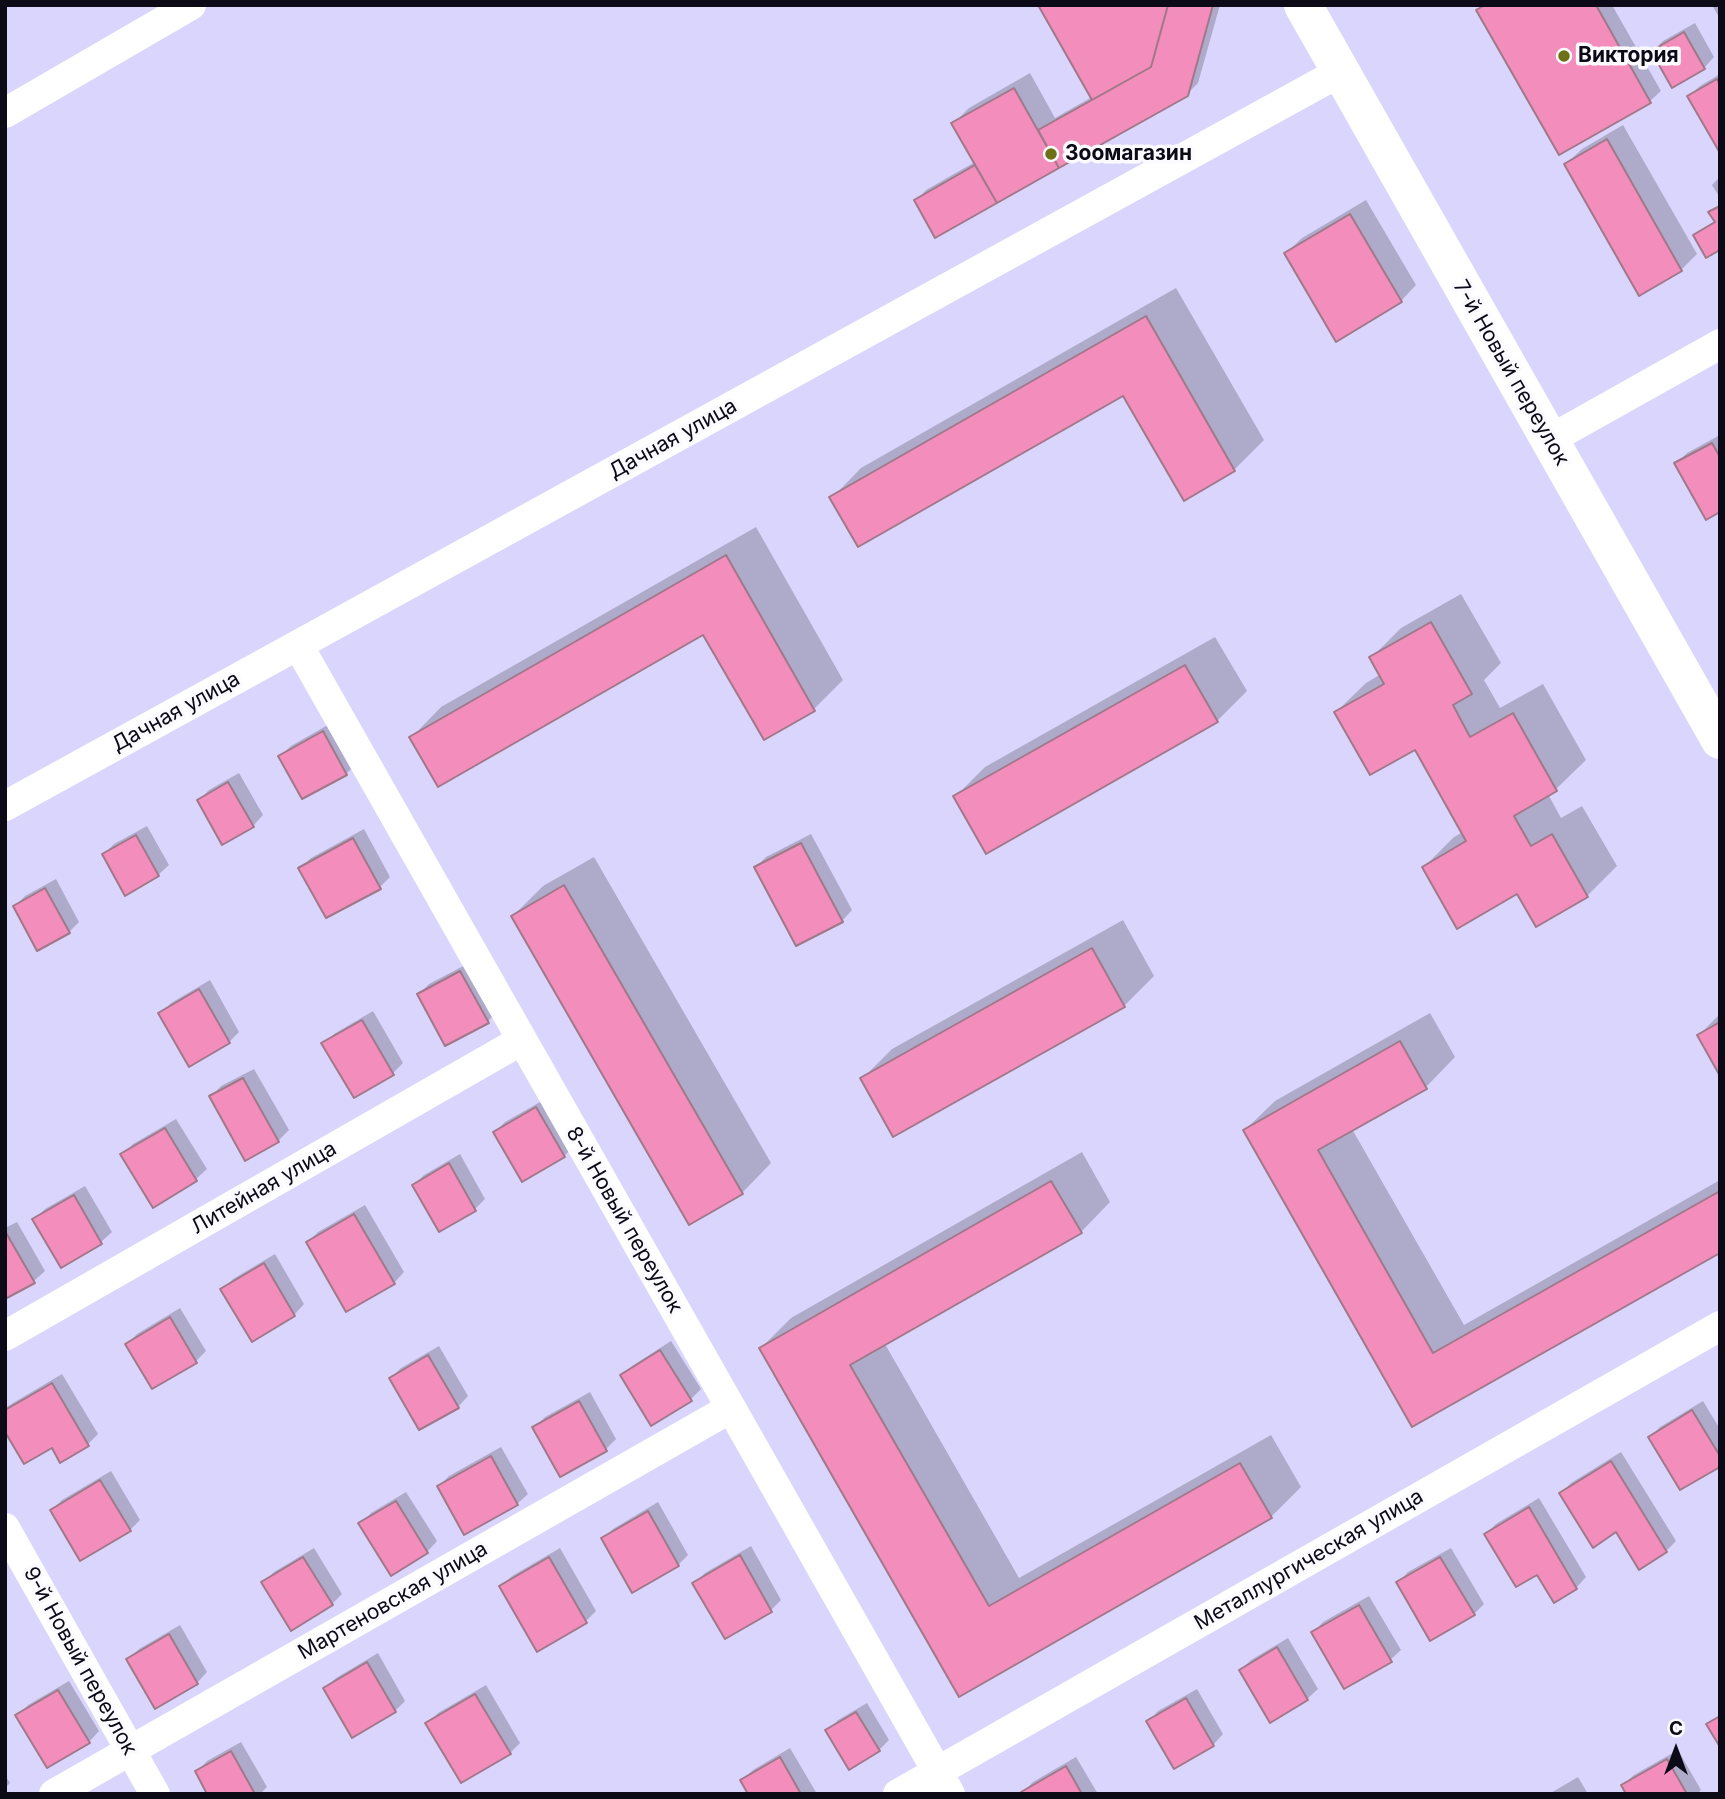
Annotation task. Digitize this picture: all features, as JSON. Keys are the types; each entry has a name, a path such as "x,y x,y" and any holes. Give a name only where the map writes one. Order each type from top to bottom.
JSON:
{"street":[{"path":"5,113 191,5"},
{"name":"7-й Новый переулок","path":"1303,5 1720,740"},
{"name":"Дачная улица","path":"5,806 1340,72"},
{"path":"1549,440 1720,344"},
{"name":"8-й Новый переулок","path":"298,645 944,1782"},
{"name":"Литейная улица","path":"5,1336 523,1041"},
{"name":"Металлургическая улица","path":"898,1794 944,1782 1720,1326"},
{"name":"Мартеновская улица","path":"54,1794 731,1408"},
{"name":"9-й Новый переулок","path":"5,1528 155,1794"}],"building":[{"path":"1038,5 1168,5 1151,67 1092,100"},
{"path":"1168,5 1213,5 1188,96 1059,168 1038,130 1151,67"},
{"name":"Виктория","path":"1485,5 1596,5 1651,103 1559,155 1476,10"},
{"path":"1684,32 1705,69 1672,88 1651,51"},
{"path":"1717,79 1720,84 1720,153 1687,96"},
{"path":"1014,88 1059,168 997,203 951,123"},
{"path":"1607,139 1682,271 1639,296 1564,164"},
{"path":"975,165 997,203 935,238 914,200"},
{"path":"1720,206 1720,250 1706,258 1693,235 1715,222 1708,212"},
{"path":"1350,214 1402,302 1336,342 1284,253"},
{"path":"1146,316 1235,471 1184,501 1123,396 858,547 829,497"},
{"path":"1712,443 1720,457 1720,512 1706,520 1674,463"},
{"path":"726,555 815,711 764,740 703,635 438,787 409,737"},
{"path":"1431,622 1472,694 1453,705 1470,737 1513,713 1557,791 1514,816 1531,846 1552,834 1588,897 1536,927 1517,894 1457,929 1422,867 1466,841 1415,750 1370,775 1334,712 1384,684 1369,657"},
{"path":"1185,665 1218,722 986,854 953,796"},
{"path":"323,731 347,775 302,799 278,756"},
{"path":"228,782 254,827 222,845 197,800"},
{"path":"136,835 159,876 125,896 102,854"},
{"path":"353,838 381,889 326,918 298,868"},
{"path":"801,843 843,922 796,946 754,867"},
{"path":"564,885 743,1194 689,1225 511,916"},
{"path":"45,888 70,933 37,951 13,906"},
{"path":"1092,948 1125,1007 893,1137 860,1078"},
{"path":"460,971 489,1023 445,1046 417,994"},
{"path":"199,989 230,1043 189,1067 158,1013"},
{"path":"362,1020 394,1075 354,1098 321,1043"},
{"path":"1720,1022 1720,1076 1697,1035"},
{"path":"1400,1041 1427,1089 1318,1150 1433,1353 1720,1191 1720,1253 1412,1427 1243,1130"},
{"path":"243,1078 279,1142 245,1161 209,1096"},
{"path":"536,1107 565,1157 522,1182 493,1132"},
{"path":"165,1128 197,1181 153,1208 120,1154"},
{"path":"449,1163 476,1211 439,1232 412,1185"},
{"path":"1051,1181 1082,1233 850,1365 989,1606 1240,1463 1272,1518 959,1697 759,1348"},
{"path":"74,1195 102,1244 61,1268 32,1219"},
{"path":"354,1214 395,1284 346,1312 306,1242"},
{"path":"5,1231 35,1283 5,1299"},
{"path":"264,1263 295,1316 252,1342 220,1289"},
{"path":"170,1317 197,1363 152,1389 125,1344"},
{"path":"660,1350 692,1401 651,1426 620,1375"},
{"path":"428,1355 459,1408 419,1430 389,1378"},
{"path":"52,1383 89,1446 60,1463 52,1448 24,1464 5,1432 5,1410"},
{"path":"579,1401 607,1451 560,1477 532,1427"},
{"path":"1692,1410 1720,1456 1720,1467 1680,1490 1648,1437"},
{"path":"491,1456 518,1505 464,1535 437,1486"},
{"path":"1611,1461 1667,1552 1639,1570 1616,1532 1593,1548 1559,1493"},
{"path":"100,1480 131,1531 80,1561 50,1510"},
{"path":"396,1501 428,1553 391,1576 358,1523"},
{"path":"1529,1507 1577,1589 1554,1603 1537,1575 1516,1587 1484,1534"},
{"path":"648,1511 679,1566 632,1593 601,1538"},
{"path":"740,1555 772,1612 725,1639 692,1583"},
{"path":"303,1557 333,1605 291,1631 261,1582"},
{"path":"549,1557 587,1623 537,1652 499,1586"},
{"path":"1440,1557 1475,1615 1430,1641 1396,1582"},
{"path":"1359,1605 1392,1662 1344,1689 1311,1632"},
{"path":"169,1634 198,1684 155,1709 126,1659"},
{"path":"1277,1647 1308,1700 1270,1723 1239,1670"},
{"path":"367,1662 396,1712 352,1738 323,1688"},
{"path":"58,1690 90,1743 47,1768 15,1715"},
{"path":"475,1694 511,1754 461,1783 425,1723"},
{"path":"1186,1698 1214,1746 1174,1769 1146,1721"},
{"path":"856,1712 880,1751 849,1770 825,1730"},
{"path":"1720,1716 1720,1747 1706,1724"},
{"path":"231,1751 255,1794 207,1794 195,1771"},
{"path":"780,1757 801,1794 748,1794 740,1780"},
{"path":"1667,1759 1687,1794 1626,1794 1621,1785"},
{"path":"1066,1766 1082,1794 1022,1794 1021,1792"}],"place":[{"name":"Виктория","path":"1564,56"},
{"name":"Зоомагазин","path":"1051,154"}]}
